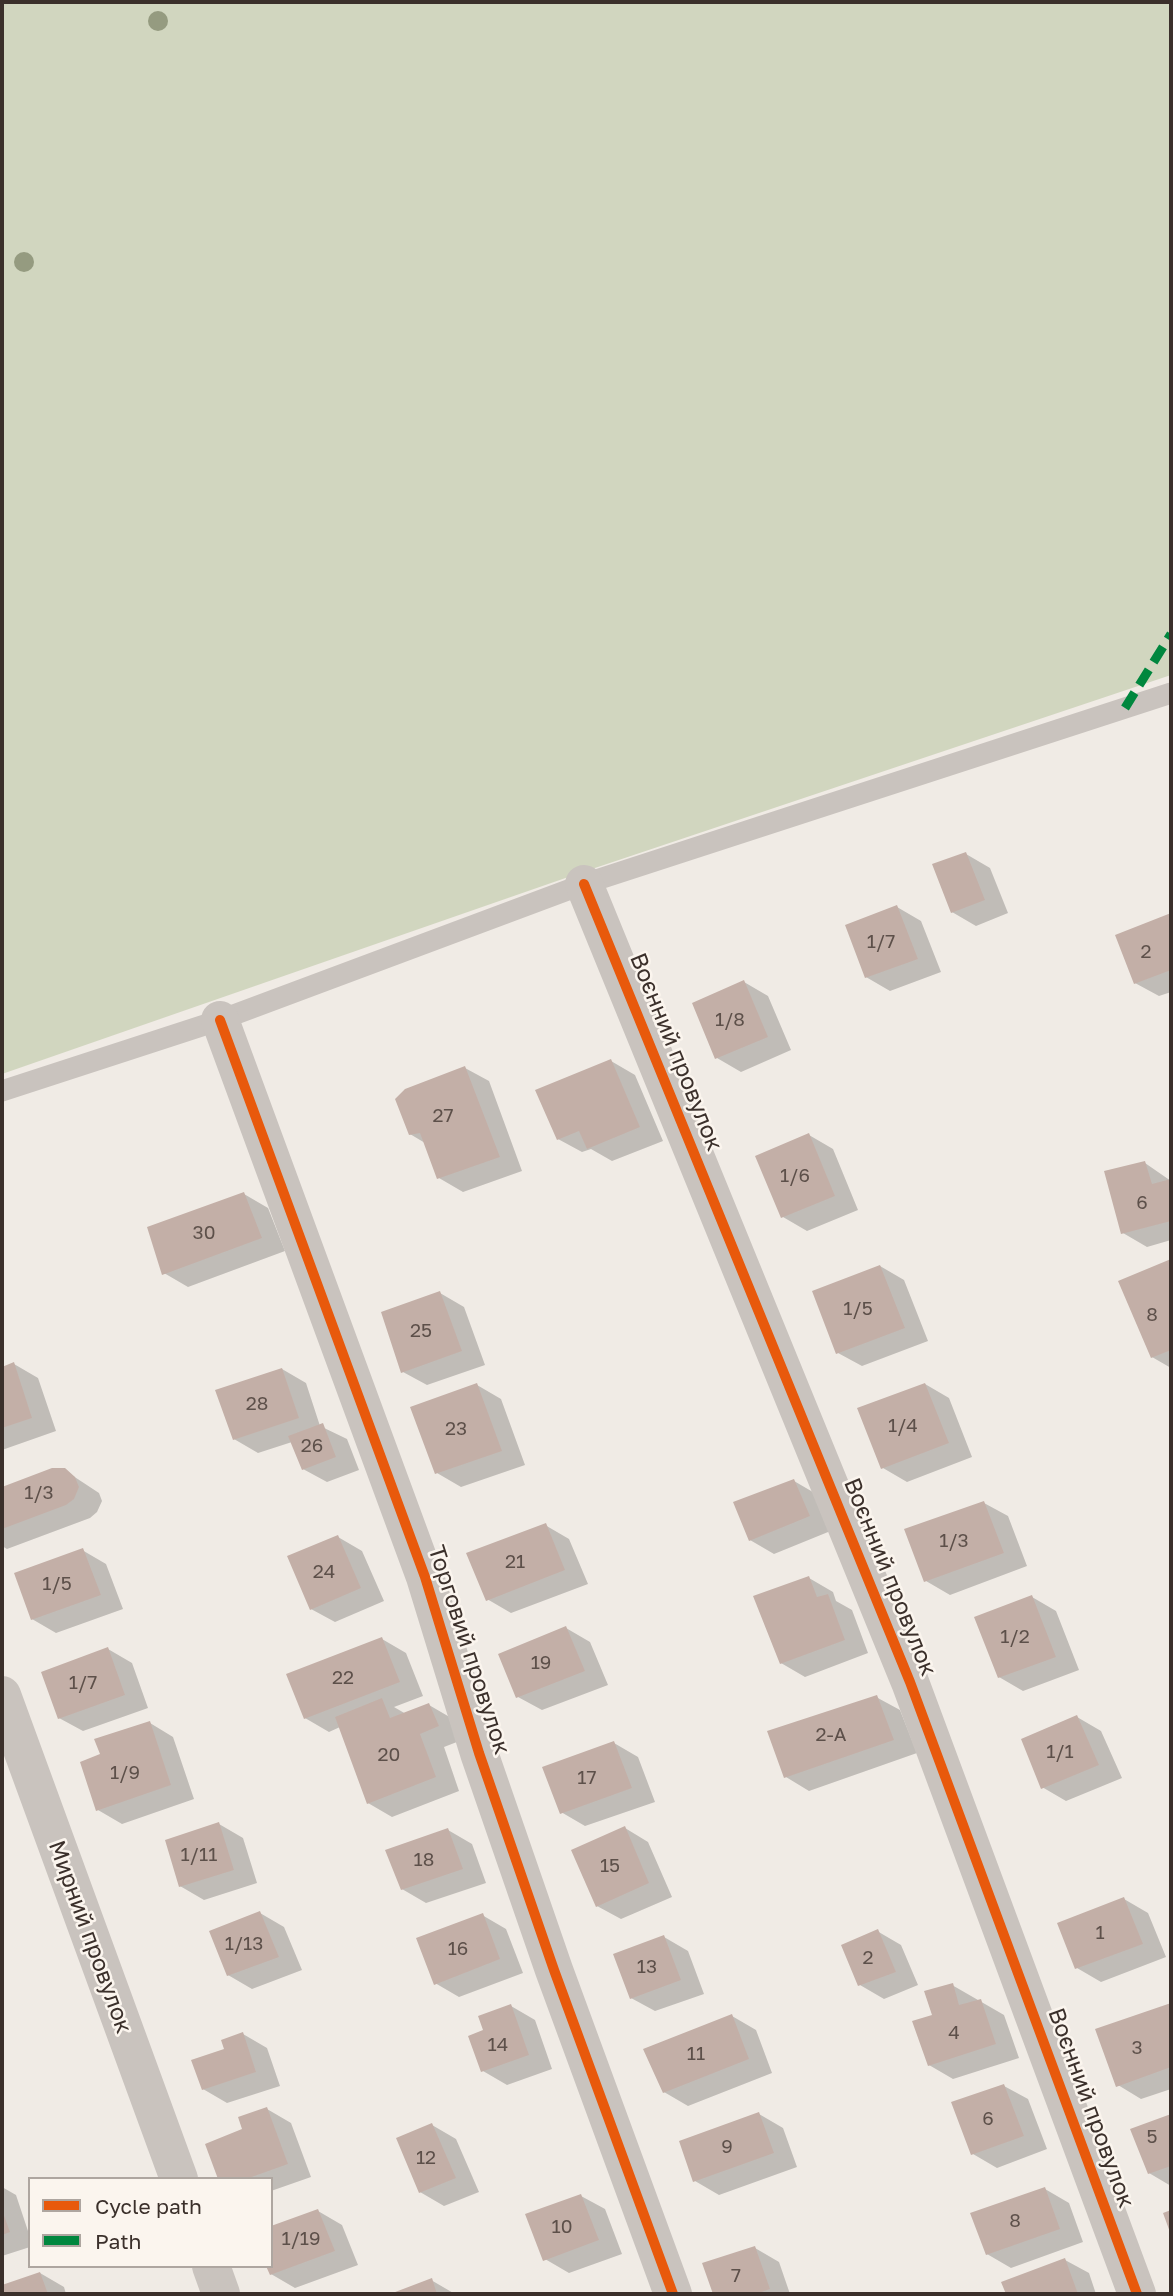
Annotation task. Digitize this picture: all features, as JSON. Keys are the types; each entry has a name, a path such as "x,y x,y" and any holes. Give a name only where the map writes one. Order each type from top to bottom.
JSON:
{"street":[{"name":"Воєнний провулок","path":"584,884 910,1682 1137,2294"},
{"name":"Торговий провулок","path":"220,1020 425,1577 479,1753 673,2294"},
{"name":"Мирний провулок","path":"2,1695 178,2177"},
{"path":"212,2268 221,2294"}],"lane":[{"path":"2,1091 220,1020 584,884 1171,693"}],"green space":[{"path":"2,2 1171,2 1171,675 577,874 2,1074"}],"building":[{"path":"966,852 985,900 951,913 932,864"},
{"path":"897,905 918,959 865,978 845,925"},
{"path":"1171,913 1171,970 1134,984 1115,935"},
{"path":"744,980 768,1037 715,1059 692,1003"},
{"path":"611,1059 640,1127 587,1149 579,1131 557,1140 535,1090"},
{"path":"465,1066 500,1157 437,1179 420,1133 409,1135 395,1099 405,1089"},
{"path":"809,1133 835,1196 781,1218 755,1156"},
{"path":"1145,1161 1152,1184 1171,1179 1171,1221 1121,1234 1104,1171"},
{"path":"244,1192 262,1238 162,1275 147,1227"},
{"path":"1171,1259 1171,1350 1151,1358 1118,1281"},
{"path":"880,1265 905,1328 836,1354 812,1291"},
{"path":"440,1291 462,1351 401,1373 381,1312"},
{"path":"14,1362 32,1418 2,1428 2,1367"},
{"path":"282,1368 299,1418 233,1440 215,1390"},
{"path":"477,1383 502,1451 435,1474 410,1407"},
{"path":"925,1383 949,1443 881,1469 857,1408"},
{"path":"323,1423 336,1457 302,1470 288,1436"},
{"path":"52,1468 65,1468 75,1477 79,1487 74,1499 66,1505 2,1529 2,1487"},
{"path":"794,1479 810,1516 749,1541 733,1502"},
{"path":"984,1501 1004,1553 924,1582 904,1529"},
{"path":"546,1523 565,1570 486,1601 466,1553"},
{"path":"338,1535 361,1588 310,1610 287,1556"},
{"path":"83,1548 101,1595 31,1620 14,1573"},
{"path":"809,1576 817,1597 828,1594 845,1640 780,1664 753,1596"},
{"path":"1032,1595 1056,1657 998,1678 974,1617"},
{"path":"566,1626 585,1671 516,1698 498,1654"},
{"path":"382,1637 400,1682 304,1719 286,1674"},
{"path":"108,1647 125,1695 58,1719 41,1672"},
{"path":"877,1695 894,1740 784,1778 767,1731"},
{"path":"382,1698 390,1718 429,1703 439,1726 420,1734 436,1777 367,1804 335,1717"},
{"path":"1077,1715 1099,1765 1041,1789 1021,1739"},
{"path":"150,1721 171,1785 96,1811 80,1762 100,1754 94,1739"},
{"path":"614,1741 632,1788 560,1814 542,1767"},
{"path":"219,1822 234,1870 179,1887 165,1840"},
{"path":"625,1826 649,1883 596,1907 571,1850"},
{"path":"448,1828 463,1869 401,1890 385,1850"},
{"path":"1124,1897 1143,1944 1075,1969 1057,1923"},
{"path":"260,1911 279,1957 227,1976 209,1931"},
{"path":"483,1913 500,1959 434,1985 416,1938"},
{"path":"878,1929 896,1972 858,1986 841,1945"},
{"path":"664,1935 681,1980 630,1999 613,1954"},
{"path":"953,1983 959,2005 981,1999 996,2044 928,2066 912,2021 932,2015 924,1991"},
{"path":"1171,2003 1171,2067 1116,2087 1095,2029"},
{"path":"511,2004 529,2055 481,2072 468,2036 483,2030 478,2016"},
{"path":"732,2014 749,2059 663,2093 643,2049"},
{"path":"243,2032 256,2072 202,2090 191,2060 224,2049 221,2040"},
{"path":"1004,2084 1024,2136 971,2155 951,2102"},
{"path":"267,2107 288,2164 252,2177 217,2177 205,2144 242,2129 238,2117"},
{"path":"759,2112 774,2153 693,2182 679,2141"},
{"path":"1171,2114 1171,2166 1148,2174 1130,2129"},
{"path":"432,2123 456,2178 419,2193 396,2138"},
{"path":"1045,2187 1060,2229 986,2255 970,2213"},
{"path":"581,2194 599,2240 543,2261 525,2214"},
{"path":"318,2209 335,2251 270,2275 267,2268 273,2268 273,2225"},
{"path":"2,2210 10,2232 2,2235"},
{"path":"1171,2210 1171,2235 1163,2213"},
{"path":"755,2246 770,2289 756,2294 713,2294 702,2263"},
{"path":"1065,2258 1078,2294 1006,2294 1001,2282"},
{"path":"40,2272 48,2294 2,2294 2,2285"},
{"path":"432,2278 437,2294 390,2294"}],"marked path":[{"path":"1125,708 1171,634"}],"cycle path":[{"path":"584,884 910,1682 1137,2294"},
{"path":"220,1020 425,1577 479,1753 554,1970 673,2294"}]}
